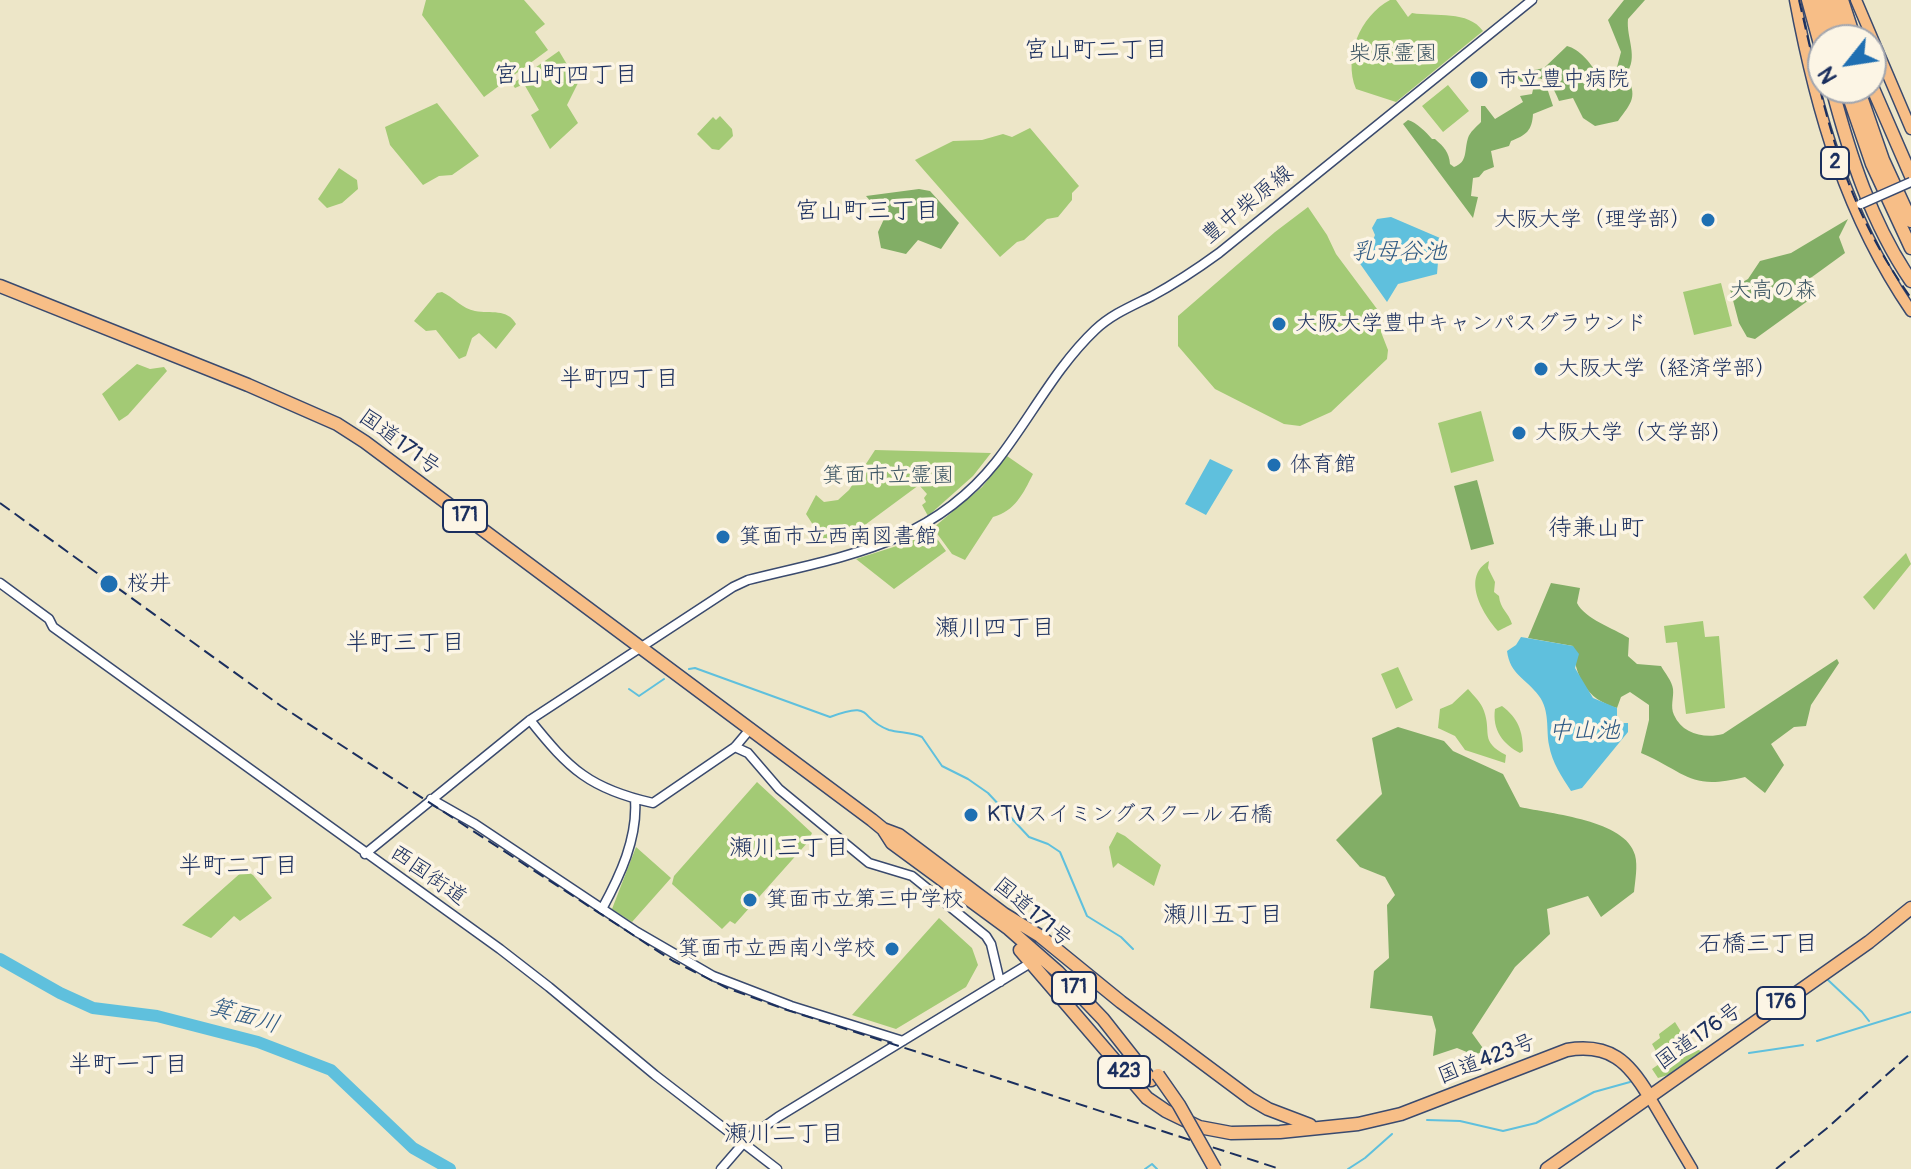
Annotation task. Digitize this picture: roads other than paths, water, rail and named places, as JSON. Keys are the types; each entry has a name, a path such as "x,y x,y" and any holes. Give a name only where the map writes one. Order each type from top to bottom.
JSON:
{"highway":[{"path":"1808,0 1815,24"},
{"path":"1820,0 1827,24"},
{"path":"1832,0 1839,24"},
{"path":"1842,0 1850,24"},
{"path":"1837,104 1859,179 1883,234 1911,281"},
{"path":"1851,104 1872,164 1911,248"},
{"path":"1864,104 1883,160 1911,221"},
{"path":"1879,104 1911,179"},
{"name":"国道171号","path":"0,286 337,424 751,728 883,829 899,835 1004,914 1100,1003 1155,1078 1206,1169"},
{"name":"国道171号","path":"883,829 892,843 1009,929 1074,988 1179,1105 1215,1169"},
{"name":"国道176号","path":"1547,1169 1869,942 1911,908"},
{"name":"423","path":"981,910 1032,961 1134,1084 1166,1111 1199,1127 1244,1134 1321,1127"},
{"name":"423","path":"1004,914 1040,936 1251,1099 1282,1115 1321,1127"},
{"name":"国道423号","path":"1321,1127 1391,1117 1579,1048 1598,1050 1618,1058 1635,1072 1649,1096"},
{"path":"1280,1132 1285,1121 1282,1115"}],"main road":[{"name":"2","path":"1795,0 1818,106 1836,168 1857,206 1880,263 1911,311"},
{"path":"1856,0 1911,129"},
{"path":"1649,1096 1690,1166"}],"street":[{"name":"豊中柴原線","path":"365,854 530,720 733,587 748,580 868,550 911,533 948,510 975,486 1004,451 1055,378 1092,333 1109,318 1189,275 1532,0"},
{"path":"1857,206 1911,179"},
{"name":"西国街道","path":"0,583 52,623 53,627 539,979 655,1075 777,1169"},
{"path":"530,720 574,771 601,788 653,803 735,747 751,728"},
{"path":"735,747 748,753 779,789 861,858 912,876 986,936 991,944 1000,982"},
{"path":"431,799 475,824 666,950 713,976 791,1006 903,1041"},
{"path":"602,909 625,863 635,799"},
{"path":"721,1169 744,1143 778,1117 1032,961"}],"water":[{"name":"乳母谷池","path":"1391,217 1440,238 1437,274 1398,284 1387,302 1356,258 1371,245 1375,235 1372,228 1377,219"},
{"path":"1210,459 1233,470 1206,515 1185,504"},
{"name":"中山池","path":"1521,637 1573,646 1579,654 1575,668 1593,698 1617,708 1617,719 1628,723 1628,732 1582,788 1571,791 1561,775 1550,752 1542,702 1511,666 1507,651"}],"waterway":[{"path":"689,669 695,668 830,717 860,711 879,726 922,737 942,766 988,793 1029,837 1060,852 1087,916 1121,937 1133,949"},
{"path":"629,689 639,696 664,679"},
{"name":"箕面川","path":"0,959 93,1008 157,1016 258,1042 331,1070 413,1148 450,1169"},
{"path":"1828,980 1869,1021"},
{"path":"1817,1041 1911,1012"},
{"path":"1749,1053 1803,1045"},
{"path":"1427,1120 1460,1121 1503,1131 1536,1123 1594,1092 1630,1082"},
{"path":"1348,1169 1392,1134"},
{"path":"1145,1169 1152,1164 1157,1169"}],"railway":[{"path":"1799,0 1838,155 1851,190 1867,226 1911,298"},
{"path":"0,503 281,706 673,961 727,988 784,1009 1280,1169"},
{"path":"1776,1169 1911,1053"}],"place":[{"name":"市立豊中病院","path":"1479,80"},
{"name":"大阪大学（理学部）","path":"1708,220"},
{"name":"大阪大学豊中キャンパスグラウンド","path":"1279,324"},
{"name":"大阪大学（経済学部）","path":"1541,369"},
{"name":"大阪大学（文学部）","path":"1519,433"},
{"name":"体育館","path":"1274,465"},
{"name":"箕面市立西南図書館","path":"723,537"},
{"name":"桜井","path":"109,584"},
{"name":"KTVスイミングスクール 石橋","path":"971,815"},
{"name":"箕面市立第三中学校","path":"750,900"},
{"name":"箕面市立西南小学校","path":"892,949"}],"district":[{"name":"宮山町二丁目","path":"1096,51"},
{"name":"宮山町四丁目","path":"566,76"},
{"name":"宮山町三丁目","path":"867,212"},
{"name":"半町四丁目","path":"619,380"},
{"name":"待兼山町","path":"1596,529"},
{"name":"瀬川四丁目","path":"995,629"},
{"name":"半町三丁目","path":"405,644"},
{"name":"瀬川三丁目","path":"789,849"},
{"name":"半町二丁目","path":"238,867"},
{"name":"瀬川五丁目","path":"1223,916"},
{"name":"石橋三丁目","path":"1758,945"},
{"name":"半町一丁目","path":"128,1066"},
{"name":"瀬川二丁目","path":"784,1135"}],"park label":[{"name":"柴原霊園","path":"1393,54"},
{"name":"大高の森","path":"1773,291"},
{"name":"箕面市立霊園","path":"888,476"}]}
